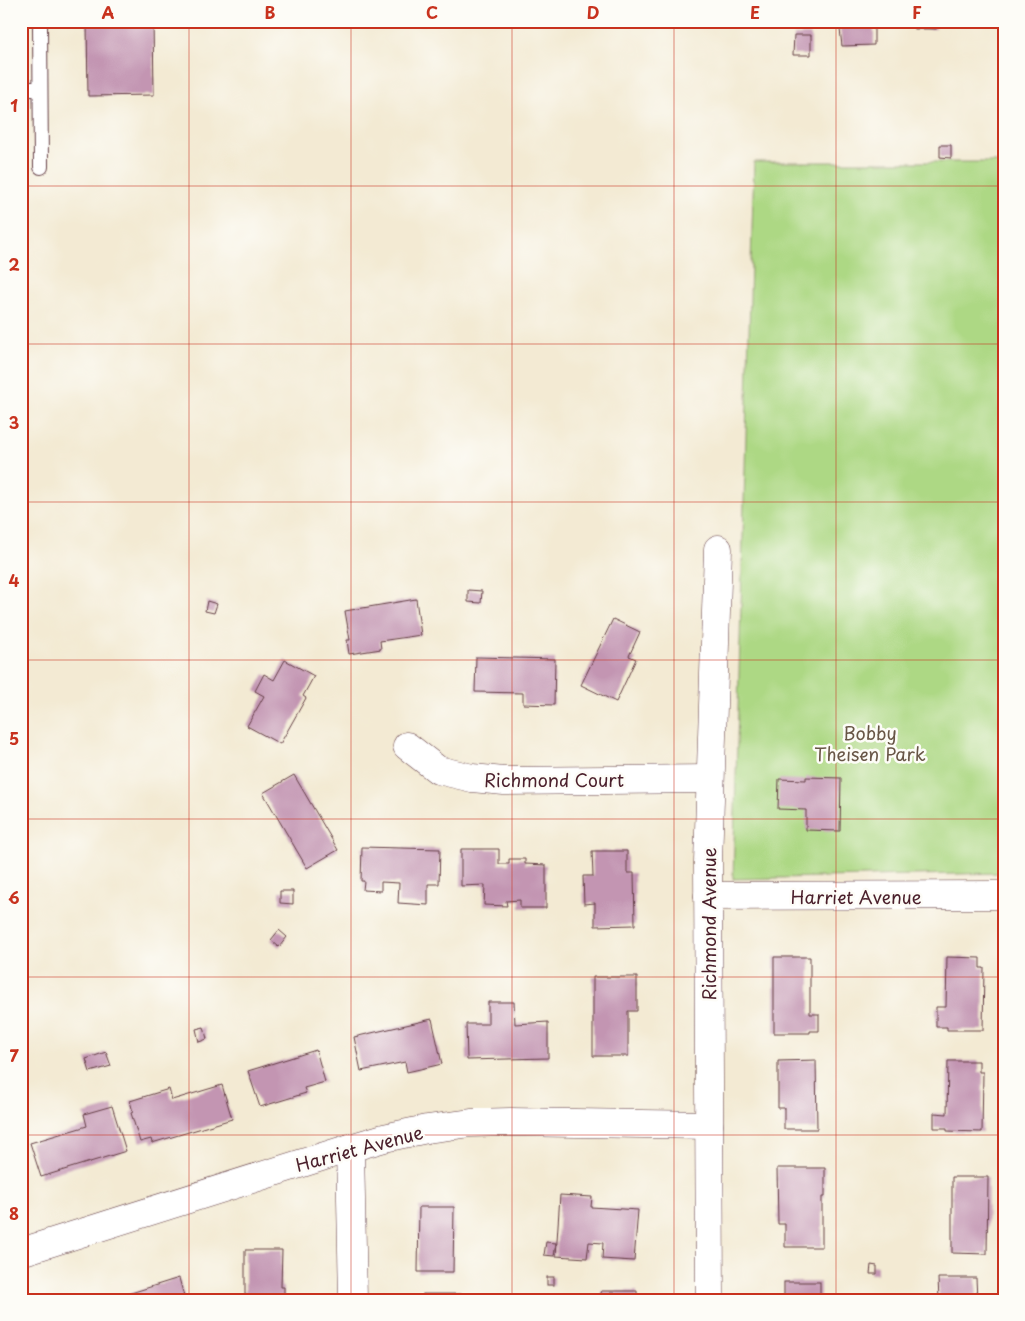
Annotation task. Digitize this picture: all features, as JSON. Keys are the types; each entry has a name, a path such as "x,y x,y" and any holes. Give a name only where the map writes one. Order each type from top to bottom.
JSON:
{"street":[{"name":"Richmond Avenue","path":"710,1300 708,896 718,549"},
{"name":"Richmond Court","path":"407,746 438,770 472,778 504,780 710,779"},
{"name":"Harriet Avenue","path":"708,896 1004,895"},
{"name":"Harriet Avenue","path":"21,1252 350,1148 384,1138 427,1129 471,1123 510,1122 709,1125"},
{"path":"350,1148 353,1300"}],"lane":[{"path":"40,21 41,167"},
{"path":"21,89 40,89"}],"green space":[{"name":"Bobby Theisen Park","path":"754,162 1004,162 1004,873 733,879"}],"building":[{"path":"87,21 153,21 154,95 88,96"},
{"path":"358,21 426,21 426,25 358,24"},
{"path":"839,21 876,21 876,25 874,25 874,45 842,46"},
{"path":"915,21 936,21 936,29 915,29"},
{"path":"794,35 811,35 811,55 793,55"},
{"path":"940,145 951,145 951,158 940,157"},
{"path":"468,590 482,591 481,603 468,602"},
{"path":"416,599 421,635 380,641 381,649 349,654 347,640 350,640 345,611"},
{"path":"207,601 217,604 214,613 205,611"},
{"path":"613,619 640,632 629,656 636,659 616,702 581,685"},
{"path":"476,657 555,659 554,705 523,704 523,693 475,692"},
{"path":"285,660 314,676 303,696 306,698 280,744 247,726 264,696 255,691 264,674 274,680"},
{"path":"294,775 338,850 307,868 263,793"},
{"path":"806,777 841,778 840,831 806,830 806,810 778,809 779,779 806,780"},
{"path":"362,847 440,849 439,884 428,884 428,905 398,903 399,883 381,882 381,891 363,890 364,881 361,881"},
{"path":"461,849 499,849 499,864 509,864 509,859 525,859 525,864 546,865 546,908 520,908 520,900 506,901 507,906 484,905 485,885 461,886"},
{"path":"592,851 627,851 627,873 634,873 635,925 595,926 595,903 584,904 583,876 593,876"},
{"path":"280,891 293,891 293,904 280,903"},
{"path":"279,930 287,937 279,947 271,940"},
{"path":"774,957 810,957 810,1014 819,1014 819,1031 810,1031 810,1033 774,1033"},
{"path":"947,957 980,958 980,968 984,968 983,1030 947,1030 947,1027 936,1027 936,1007 946,1007"},
{"path":"593,977 637,977 637,1011 628,1011 628,1056 593,1056"},
{"path":"488,1002 514,1002 515,1024 548,1022 548,1058 467,1060 466,1024 488,1024"},
{"path":"432,1019 442,1064 407,1072 405,1062 361,1071 354,1037"},
{"path":"204,1027 207,1039 199,1042 196,1029"},
{"path":"316,1050 325,1082 304,1088 306,1093 260,1107 248,1071"},
{"path":"106,1052 111,1066 90,1072 86,1059"},
{"path":"816,1060 817,1129 784,1129 784,1108 778,1108 778,1061"},
{"path":"948,1061 979,1061 979,1072 983,1072 982,1132 947,1131 947,1128 934,1128 934,1113 947,1114"},
{"path":"222,1085 232,1119 152,1143 151,1139 140,1142 131,1113 133,1112 130,1101 169,1089 172,1100"},
{"path":"112,1106 126,1151 41,1177 30,1143 87,1126 84,1114"},
{"path":"777,1168 825,1168 825,1197 822,1197 822,1247 785,1247 785,1224 778,1224"},
{"path":"952,1177 988,1177 987,1254 952,1253"},
{"path":"560,1195 592,1197 591,1207 638,1210 634,1261 602,1259 603,1243 589,1242 587,1258 556,1256"},
{"path":"419,1207 454,1207 453,1272 418,1272"},
{"path":"546,1242 556,1243 554,1256 544,1255"},
{"path":"245,1250 282,1250 281,1287 284,1287 284,1300 247,1300 247,1295 245,1295"},
{"path":"871,1265 877,1266 877,1274 870,1274"},
{"path":"547,1277 554,1277 554,1285 547,1285"},
{"path":"179,1278 185,1300 115,1300 115,1298"},
{"path":"938,1278 976,1278 977,1300 939,1300"},
{"path":"784,1282 820,1282 820,1300 784,1300"},
{"path":"601,1291 637,1291 637,1300 602,1300"},
{"path":"423,1294 461,1294 461,1300 423,1300"}]}
